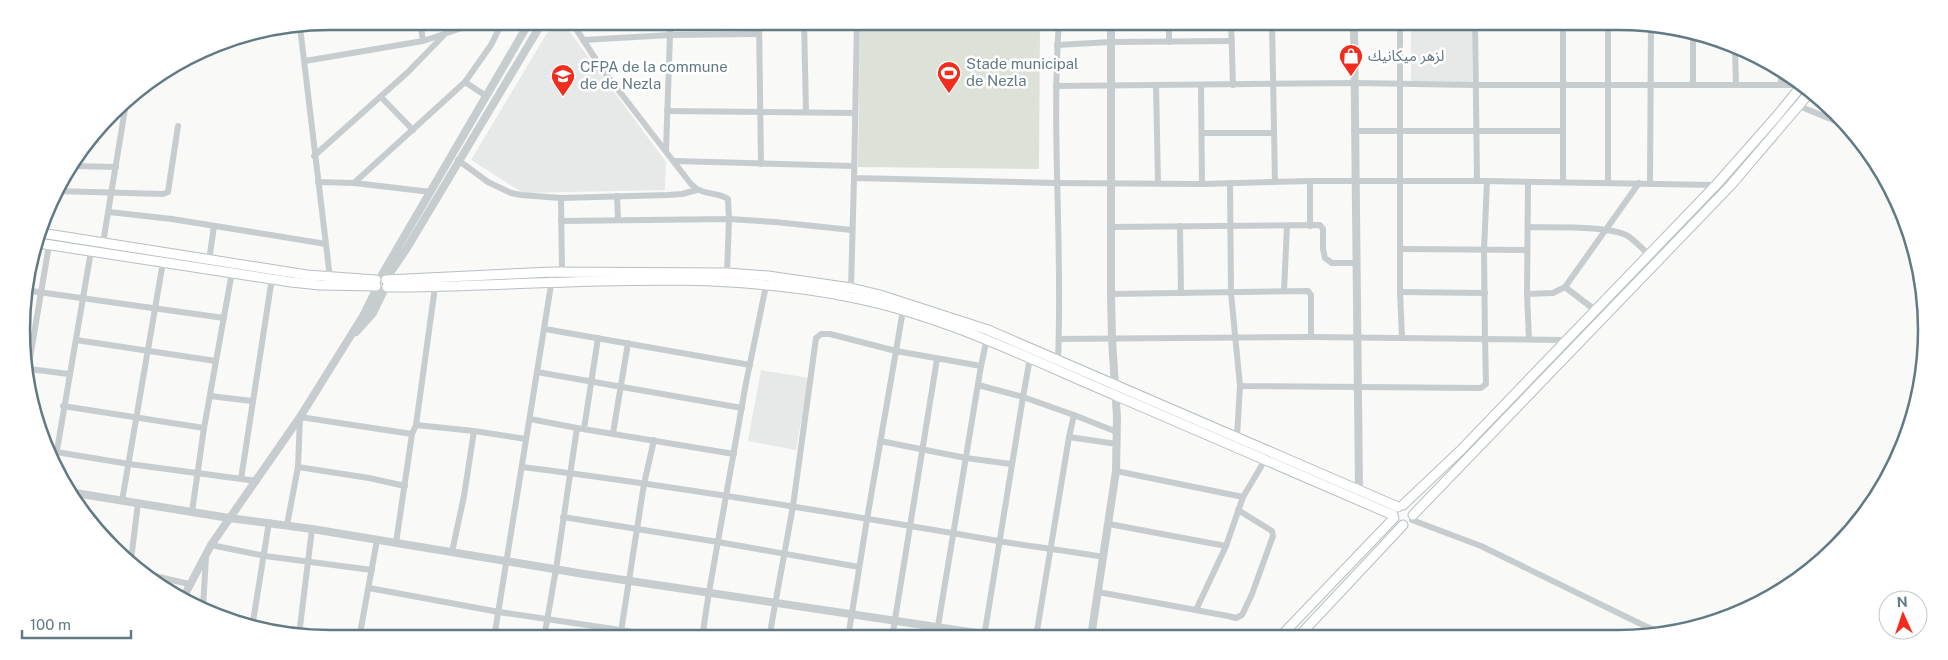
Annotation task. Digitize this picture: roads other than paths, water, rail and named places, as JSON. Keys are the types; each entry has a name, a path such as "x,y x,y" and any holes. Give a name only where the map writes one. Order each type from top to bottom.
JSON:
{"main road":[{"path":"1286,630 1397,511 1455,456 1716,185 1797,89"},
{"path":"1305,630 1731,184 1807,96"},
{"path":"46,234 209,261 330,278 382,283 435,287 552,277 562,272 728,273 851,297 987,334 1030,358 1265,460 1397,511 1409,507 1412,518"},
{"path":"43,244 320,285 552,277 722,282 767,280 851,288 880,294 1058,360 1359,490 1397,511"},
{"path":"1397,511 1397,523 1403,525"}],"street":[{"path":"421,30 422,41"},
{"path":"305,61 422,41 460,30"},
{"path":"354,183 465,82 491,45 498,30"},
{"path":"185,593 211,545 300,417 347,341 382,283 431,192 525,30"},
{"path":"382,283 407,248 537,30"},
{"path":"577,30 620,93 697,190"},
{"path":"666,150 670,30"},
{"path":"759,30 761,164"},
{"path":"804,30 806,112"},
{"path":"851,288 857,30"},
{"path":"1058,30 1056,183 1058,360"},
{"path":"1092,630 1109,524 1116,471 1117,444 1111,294 1111,30"},
{"path":"1169,30 1169,42"},
{"path":"1231,30 1233,85"},
{"path":"1272,30 1275,182"},
{"path":"1354,30 1354,182 1359,490"},
{"path":"1400,30 1400,292 1402,337"},
{"path":"1475,30 1476,181"},
{"path":"1562,30 1564,182"},
{"path":"1608,30 1608,183"},
{"path":"301,32 330,278"},
{"path":"1650,183 1651,32"},
{"path":"583,40 670,34 759,34"},
{"path":"314,156 381,97 444,36"},
{"path":"1692,39 1693,85"},
{"path":"1057,45 1232,40"},
{"path":"1735,54 1736,85"},
{"path":"1781,78 1781,85"},
{"path":"465,82 486,96"},
{"path":"1056,86 1355,83 1474,85 1790,85"},
{"path":"1156,85 1158,183"},
{"path":"1201,85 1202,184"},
{"path":"381,97 414,130"},
{"path":"1799,106 1831,119"},
{"path":"667,111 854,113"},
{"path":"104,243 123,113"},
{"path":"64,191 163,194 168,192 178,126"},
{"path":"1354,131 1476,132 1563,130"},
{"path":"1202,133 1274,133"},
{"path":"458,160 488,182 511,193 560,198 682,194 697,190 722,196 728,199 728,273"},
{"path":"674,161 854,166"},
{"path":"79,166 116,167"},
{"path":"854,178 1056,183 1230,184 1310,181 1487,181 1716,185"},
{"path":"1310,181 1310,226"},
{"path":"1240,386 1357,388 1484,387 1486,384 1486,339 1484,250 1487,181"},
{"path":"318,182 354,183 431,192"},
{"path":"1528,182 1528,339"},
{"path":"1527,294 1553,293 1565,287 1639,183"},
{"path":"1230,184 1231,292 1240,386 1237,436"},
{"path":"617,196 618,220"},
{"path":"560,198 562,272"},
{"path":"109,212 326,244"},
{"path":"561,221 729,219 852,230"},
{"path":"209,261 214,226"},
{"path":"1180,226 1181,293"},
{"path":"1284,292 1287,226"},
{"path":"1112,227 1322,227 1323,254 1328,261 1356,262"},
{"path":"1528,227 1605,230 1627,236 1648,254"},
{"path":"31,352 49,245"},
{"path":"1400,249 1527,250"},
{"path":"55,449 84,298 91,251"},
{"path":"122,500 164,262"},
{"path":"192,512 204,428 232,272"},
{"path":"495,630 552,277"},
{"path":"241,479 272,278"},
{"path":"703,630 742,408 767,280"},
{"path":"396,542 412,434 416,425 435,287"},
{"path":"1565,287 1595,310"},
{"path":"33,291 224,318"},
{"path":"1400,292 1485,293"},
{"path":"1111,294 1310,293 1311,337"},
{"path":"849,630 903,310"},
{"path":"545,329 750,365"},
{"path":"771,630 793,506 816,338 821,334 830,334 937,359 980,366"},
{"path":"937,628 980,366 987,334"},
{"path":"1059,339 1402,337 1566,340"},
{"path":"545,630 570,473 592,381 598,338"},
{"path":"76,340 216,361"},
{"path":"613,433 628,343"},
{"path":"985,630 1030,358"},
{"path":"894,630 937,359"},
{"path":"33,370 69,374"},
{"path":"537,372 742,408"},
{"path":"978,385 1023,397 1117,432"},
{"path":"210,396 252,401"},
{"path":"63,406 204,428"},
{"path":"1037,630 1074,415"},
{"path":"300,417 412,434"},
{"path":"288,525 298,467 300,417"},
{"path":"530,419 734,454"},
{"path":"416,425 526,439"},
{"path":"452,552 464,496 474,431"},
{"path":"1069,437 1117,444"},
{"path":"621,630 644,484 654,440"},
{"path":"880,442 966,458 1011,464"},
{"path":"56,452 257,481"},
{"path":"1196,610 1226,546 1243,497 1265,460"},
{"path":"298,467 379,479 405,486"},
{"path":"522,467 793,506 1104,557"},
{"path":"1116,471 1243,497"},
{"path":"79,493 949,630"},
{"path":"132,556 138,503"},
{"path":"1098,592 1240,617 1252,594 1273,536 1272,531 1238,510"},
{"path":"563,517 859,567"},
{"path":"1412,518 1481,546 1649,628"},
{"path":"253,620 269,522"},
{"path":"1109,524 1226,546"},
{"path":"301,628 312,529"},
{"path":"361,630 376,540"},
{"path":"211,545 265,556 372,570"},
{"path":"203,602 206,556"},
{"path":"161,577 189,584"},
{"path":"368,588 596,630"}],"place":[{"name":"لزهر ميكانيك","path":"1351,77"},
{"name":"Stade municipal de Nezla","path":"949,94"},
{"name":"CFPA de la commune de de Nezla","path":"563,97"}]}
